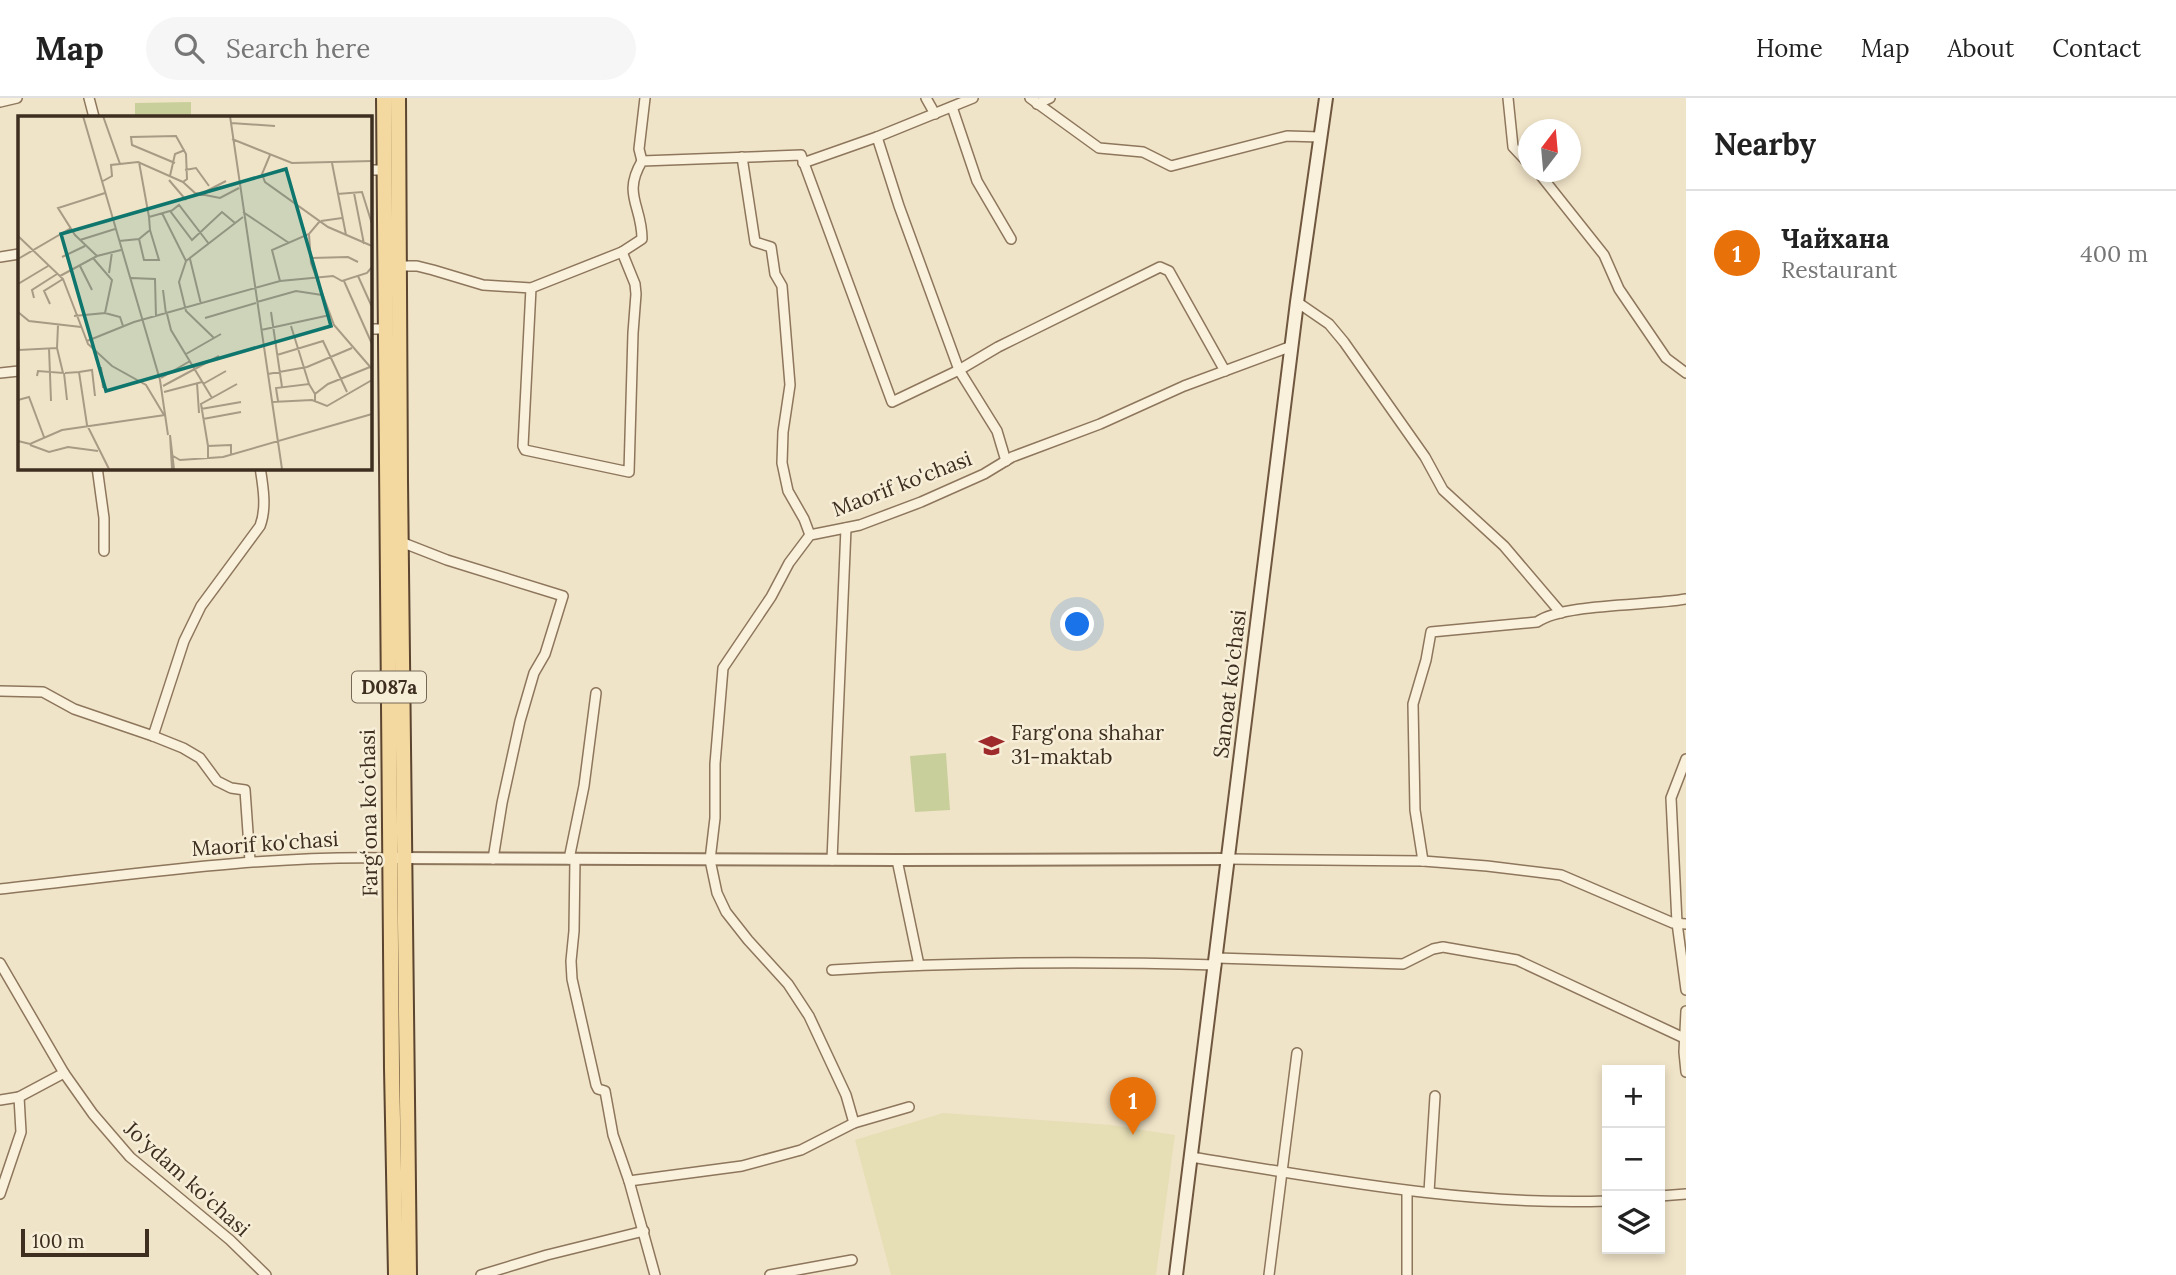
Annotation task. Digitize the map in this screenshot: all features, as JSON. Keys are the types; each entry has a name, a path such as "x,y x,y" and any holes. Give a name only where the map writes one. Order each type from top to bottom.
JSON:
{"main road":[{"name":"Fargʻona koʻchasi","path":"384,98 401,542 396,1275"},
{"name":"Fargʻona koʻchasi","path":"398,98 392,266 386,329 397,858 410,1275"},
{"name":"Sanoat ko'chasi","path":"1176,1275 1297,302 1326,98"}],"street":[{"path":"0,102 17,98"},
{"path":"89,98 94,116"},
{"path":"392,266 417,266 482,285 531,288 622,252 642,239 632,188 635,173 642,160 639,149 645,98"},
{"path":"926,98 935,114"},
{"path":"803,163 877,137 973,98"},
{"path":"1033,101 1050,98"},
{"path":"1508,98 1513,147 1518,152"},
{"path":"1033,101 1099,148 1143,152 1171,166 1287,136 1320,137"},
{"path":"952,107 977,181 1011,239"},
{"path":"877,137 899,206 959,370 997,431 1006,461"},
{"path":"642,160 800,155 892,402 1160,267 1169,271 1226,371"},
{"path":"742,158 755,242 771,247 775,274 782,286 790,385 783,432 782,463 788,491 810,535"},
{"path":"371,170 385,170"},
{"path":"1546,182 1604,255 1619,289 1666,358 1686,373"},
{"path":"531,288 523,446 525,450 629,472 636,294 635,284 622,252"},
{"path":"0,257 18,254"},
{"path":"1297,302 1329,324 1344,342 1425,457 1443,490 1504,546 1561,613"},
{"path":"371,329 386,329"},
{"name":"Maorif ko'chasi","path":"710,860 715,818 715,764 723,668 810,535 860,525 921,502 984,474 1006,461 1100,424 1184,386 1292,346"},
{"path":"0,373 18,371"},
{"path":"97,469 104,518 104,551"},
{"path":"153,736 176,666 201,606 263,520 260,469"},
{"path":"832,860 846,528"},
{"path":"401,542 447,560 563,596 545,654 534,673 520,721 493,859"},
{"path":"1423,861 1415,810 1413,704 1432,632 1537,622 1544,617 1575,610 1686,599"},
{"path":"0,691 43,692 74,709 153,736 200,758 217,781 230,788 245,790 250,861"},
{"path":"596,693 572,859 572,979 596,1085 598,1089 605,1091 613,1135 629,1181 655,1275"},
{"path":"1685,763 1671,798 1686,990"},
{"name":"Maorif ko'chasi","path":"0,890 250,861 334,856 710,860 1227,859"},
{"path":"1227,859 1423,861 1561,876 1673,923 1681,923"},
{"path":"710,860 717,893 726,912 788,984 809,1016 846,1096 855,1123"},
{"path":"897,860 919,965"},
{"path":"832,970 919,965 1216,961 1403,964 1443,947 1517,960 1684,1038"},
{"name":"Jo'ydam ko'chasi","path":"0,963 64,1073 93,1114 130,1157 230,1240 266,1275"},
{"path":"1686,1011 1686,1072"},
{"path":"1269,1275 1297,1053"},
{"path":"0,1100 19,1097 64,1073"},
{"path":"1429,1192 1435,1096"},
{"path":"0,1194 20,1132 19,1097"},
{"path":"629,1181 742,1166 801,1150 855,1123 909,1107"},
{"path":"1191,1157 1407,1191 1511,1199 1602,1201"},
{"path":"1407,1191 1407,1275"},
{"path":"1665,1196 1686,1194"},
{"path":"481,1275 644,1231"},
{"path":"770,1275 852,1260"}],"shaded area":[{"path":"943,1113 1111,1125 1175,1135 1156,1275 891,1275 855,1140"}],"green space":[{"path":"191,102 191,116 135,116 135,103"},
{"path":"946,753 950,810 915,812 910,756"}],"place":[{"name":"Farg'ona shahar 31-maktab","path":"991,745"},
{"name":"Чайхана","path":"1133,1135"}]}
